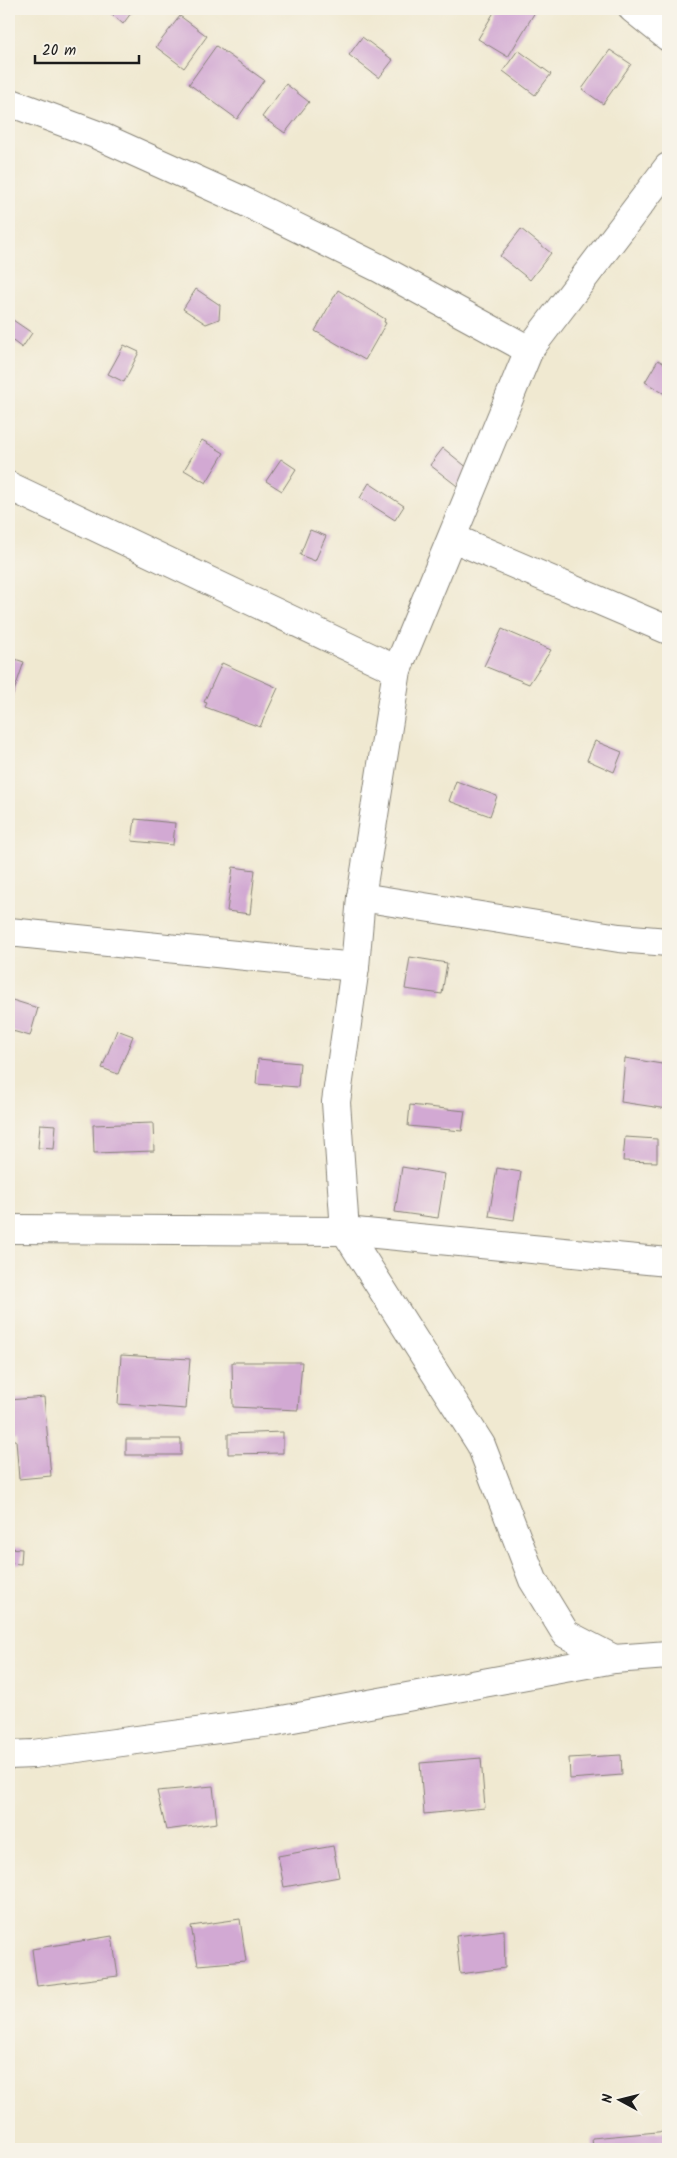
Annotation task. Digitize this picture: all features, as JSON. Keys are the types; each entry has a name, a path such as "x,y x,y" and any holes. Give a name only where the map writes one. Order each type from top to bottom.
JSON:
{"street":[{"path":"633,9 668,37"},
{"path":"9,102 95,134 239,199 379,268 530,350"},
{"path":"614,1659 566,1634 533,1580 481,1445 345,1231 336,1102 355,968 361,897 397,670 530,350 668,168"},
{"path":"9,486 397,670"},
{"path":"453,538 668,630"},
{"path":"361,897 618,938 668,942"},
{"path":"9,932 355,968"},
{"path":"9,1229 345,1231 668,1262"},
{"path":"9,1755 33,1754 271,1722 614,1659 668,1655"}],"building":[{"path":"106,9 134,9 123,24"},
{"path":"496,9 530,9 535,12 508,57 478,39"},
{"path":"180,16 207,36 184,68 156,47"},
{"path":"362,37 393,60 379,78 349,55"},
{"path":"216,46 264,80 237,119 189,84"},
{"path":"518,50 551,74 535,95 503,71"},
{"path":"610,50 631,64 603,104 582,89"},
{"path":"286,84 309,102 285,133 262,117"},
{"path":"521,229 551,253 530,280 500,256"},
{"path":"196,289 220,305 219,319 206,324 183,309"},
{"path":"338,290 385,319 384,322 386,323 365,360 315,331"},
{"path":"10,318 32,333 22,348 9,338"},
{"path":"124,345 139,352 124,382 108,374"},
{"path":"658,360 668,366 668,396 645,382"},
{"path":"202,440 224,453 206,483 184,470"},
{"path":"443,448 474,473 461,489 430,465"},
{"path":"281,459 296,469 282,491 266,481"},
{"path":"369,483 404,506 395,520 360,498"},
{"path":"310,530 326,536 315,561 300,555"},
{"path":"502,629 551,650 529,684 484,666"},
{"path":"9,657 24,662 9,706"},
{"path":"222,663 278,688 260,727 205,707 207,703 204,702"},
{"path":"595,741 622,752 614,772 587,760"},
{"path":"456,781 497,796 490,816 449,801"},
{"path":"135,819 175,823 173,845 132,841"},
{"path":"233,867 255,870 250,914 227,911"},
{"path":"410,957 447,963 442,994 405,989"},
{"path":"9,999 38,1008 30,1036 9,1030"},
{"path":"117,1030 133,1036 118,1074 102,1068"},
{"path":"625,1058 668,1065 668,1109 621,1102"},
{"path":"258,1059 300,1063 298,1087 256,1084"},
{"path":"410,1105 465,1111 462,1131 408,1126"},
{"path":"153,1123 154,1151 94,1153 93,1125"},
{"path":"40,1124 56,1125 54,1149 38,1148"},
{"path":"625,1137 657,1139 657,1162 623,1161"},
{"path":"402,1167 445,1174 438,1218 395,1212"},
{"path":"497,1168 521,1172 514,1220 489,1216"},
{"path":"121,1355 190,1359 186,1409 118,1404"},
{"path":"232,1362 302,1362 298,1410 233,1407"},
{"path":"44,1397 51,1476 19,1479 16,1440 9,1440 9,1400"},
{"path":"283,1432 283,1453 228,1454 228,1434"},
{"path":"126,1439 181,1439 181,1455 126,1455"},
{"path":"9,1548 22,1549 21,1564 9,1563"},
{"path":"621,1755 622,1775 570,1779 569,1758"},
{"path":"481,1758 485,1808 424,1814 420,1763"},
{"path":"213,1786 217,1823 166,1830 157,1791"},
{"path":"333,1846 339,1877 284,1887 278,1856"},
{"path":"240,1919 246,1961 198,1965 191,1926"},
{"path":"504,1930 505,1968 460,1974 456,1936"},
{"path":"112,1936 118,1976 37,1986 32,1949"},
{"path":"668,2131 668,2149 593,2149 592,2138"}]}
